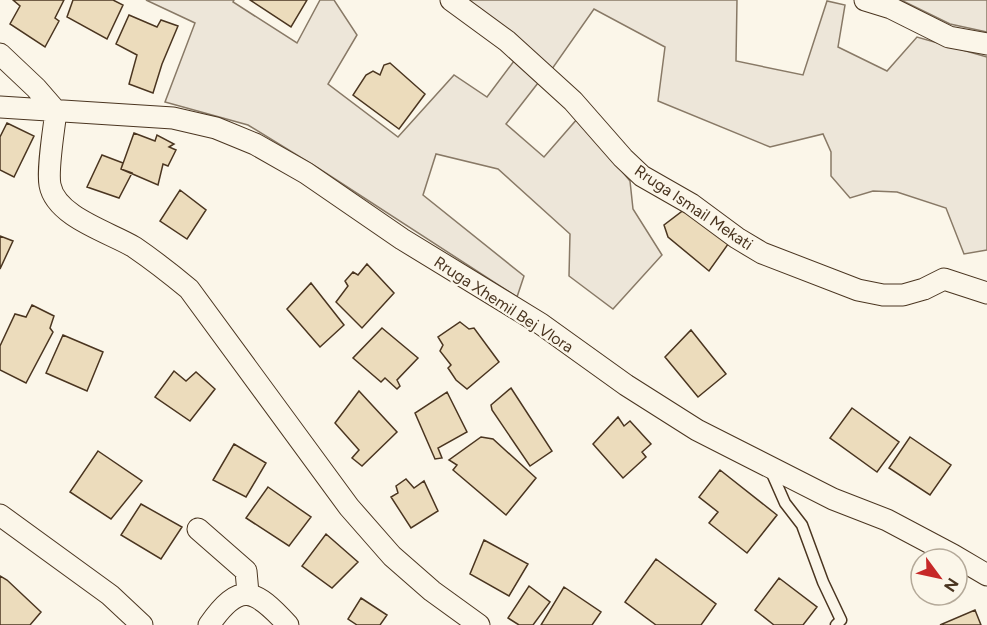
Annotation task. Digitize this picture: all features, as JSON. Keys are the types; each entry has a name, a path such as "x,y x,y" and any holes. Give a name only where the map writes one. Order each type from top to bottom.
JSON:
{"street":[{"name":"Rruga Ismail Mekati","path":"452,0 507,41 573,101 642,176 691,204 737,238 762,253 858,291 903,295 944,279 987,294"},
{"path":"865,0 891,8 949,38 987,44"},
{"path":"0,54 36,88 56,111 50,186 62,207 83,221 131,246 160,265 189,289 349,507 392,556 474,624"},
{"name":"Rruga Xhemil Bej Vlora","path":"0,107 173,118 216,128 255,144 306,173 402,239 541,324 626,385 697,430 832,499 887,520 987,576"},
{"path":"0,515 110,595 141,625"},
{"path":"198,529 246,572 248,593"},
{"path":"209,625 223,605 237,596 248,593 260,600 288,625"}],"lane":[{"path":"770,468 785,503 802,525 840,623"}],"shaded area":[{"path":"146,0 234,0 233,2 297,43 320,0 334,0 357,35 328,84 398,137 454,75 487,97 514,61 538,83 506,124 544,157 578,118 630,181 633,209 662,255 613,309 569,276 570,234 498,169 436,154 423,195 524,276 517,297 248,125 165,102 195,23"},
{"path":"466,0 737,0 736,61 803,75 827,1 845,5 838,47 887,71 917,37 987,57 987,250 964,254 946,208 897,192 873,191 850,198 831,176 831,152 823,134 770,147 658,101 665,47 594,9 552,69"},
{"path":"901,0 987,0 987,32 950,24"}],"building":[{"path":"13,0 64,0 55,18 59,21 45,47 10,24 20,6"},
{"path":"73,0 113,0 123,5 107,39 67,17"},
{"path":"250,0 307,0 291,27"},
{"path":"129,15 157,27 161,20 178,26 153,93 129,84 137,55 116,44"},
{"path":"390,63 425,94 399,129 353,95 366,75 373,71 380,75 384,65"},
{"path":"7,123 34,136 14,177 0,170 0,137"},
{"path":"134,133 155,141 157,135 174,144 169,147 176,150 168,166 163,164 158,185 121,169"},
{"path":"102,155 123,163 121,169 132,173 119,198 87,187"},
{"path":"180,190 206,210 187,239 160,221"},
{"path":"689,206 731,240 709,271 668,237 664,225"},
{"path":"0,236 13,241 0,269"},
{"path":"367,264 394,293 362,328 336,302 348,286 345,281 353,272 358,275"},
{"path":"311,283 344,325 320,347 287,309"},
{"path":"32,305 54,316 50,328 53,332 26,383 0,370 0,346 15,314 26,317"},
{"path":"460,322 469,329 474,328 499,362 467,389 456,380 448,368 451,365 440,351 443,345 438,337"},
{"path":"382,328 418,358 397,380 400,386 397,389 385,378 381,382 353,358"},
{"path":"691,330 726,374 698,397 665,357"},
{"path":"63,335 103,352 87,391 46,373"},
{"path":"174,371 186,381 196,372 215,389 190,421 155,397"},
{"path":"511,388 552,451 530,466 492,410 491,405"},
{"path":"359,391 397,432 362,466 352,458 359,450 335,423"},
{"path":"447,392 467,432 438,448 442,458 435,459 415,413"},
{"path":"852,408 899,442 877,472 830,438"},
{"path":"618,417 624,426 630,421 651,444 642,452 646,457 623,478 593,444"},
{"path":"481,437 493,439 536,478 506,515 453,470 457,465 449,460"},
{"path":"910,437 951,465 930,495 889,468"},
{"path":"234,444 266,463 246,497 213,480"},
{"path":"98,451 142,481 111,519 70,492"},
{"path":"720,470 777,515 747,553 709,523 718,512 699,497"},
{"path":"406,479 414,488 424,481 438,511 411,528 391,497 398,493 396,486"},
{"path":"268,487 311,517 289,546 246,518"},
{"path":"141,504 182,527 161,559 121,535"},
{"path":"326,534 358,562 332,588 302,566"},
{"path":"484,540 528,564 509,596 470,574"},
{"path":"656,559 716,604 701,625 656,625 625,602"},
{"path":"0,576 41,612 30,625 0,625"},
{"path":"779,578 817,607 803,625 774,625 755,610"},
{"path":"529,586 550,602 533,625 519,625 508,618"},
{"path":"564,587 601,612 592,625 541,625"},
{"path":"361,598 387,615 380,625 357,625 348,619"},
{"path":"975,610 981,625 940,625"}]}
